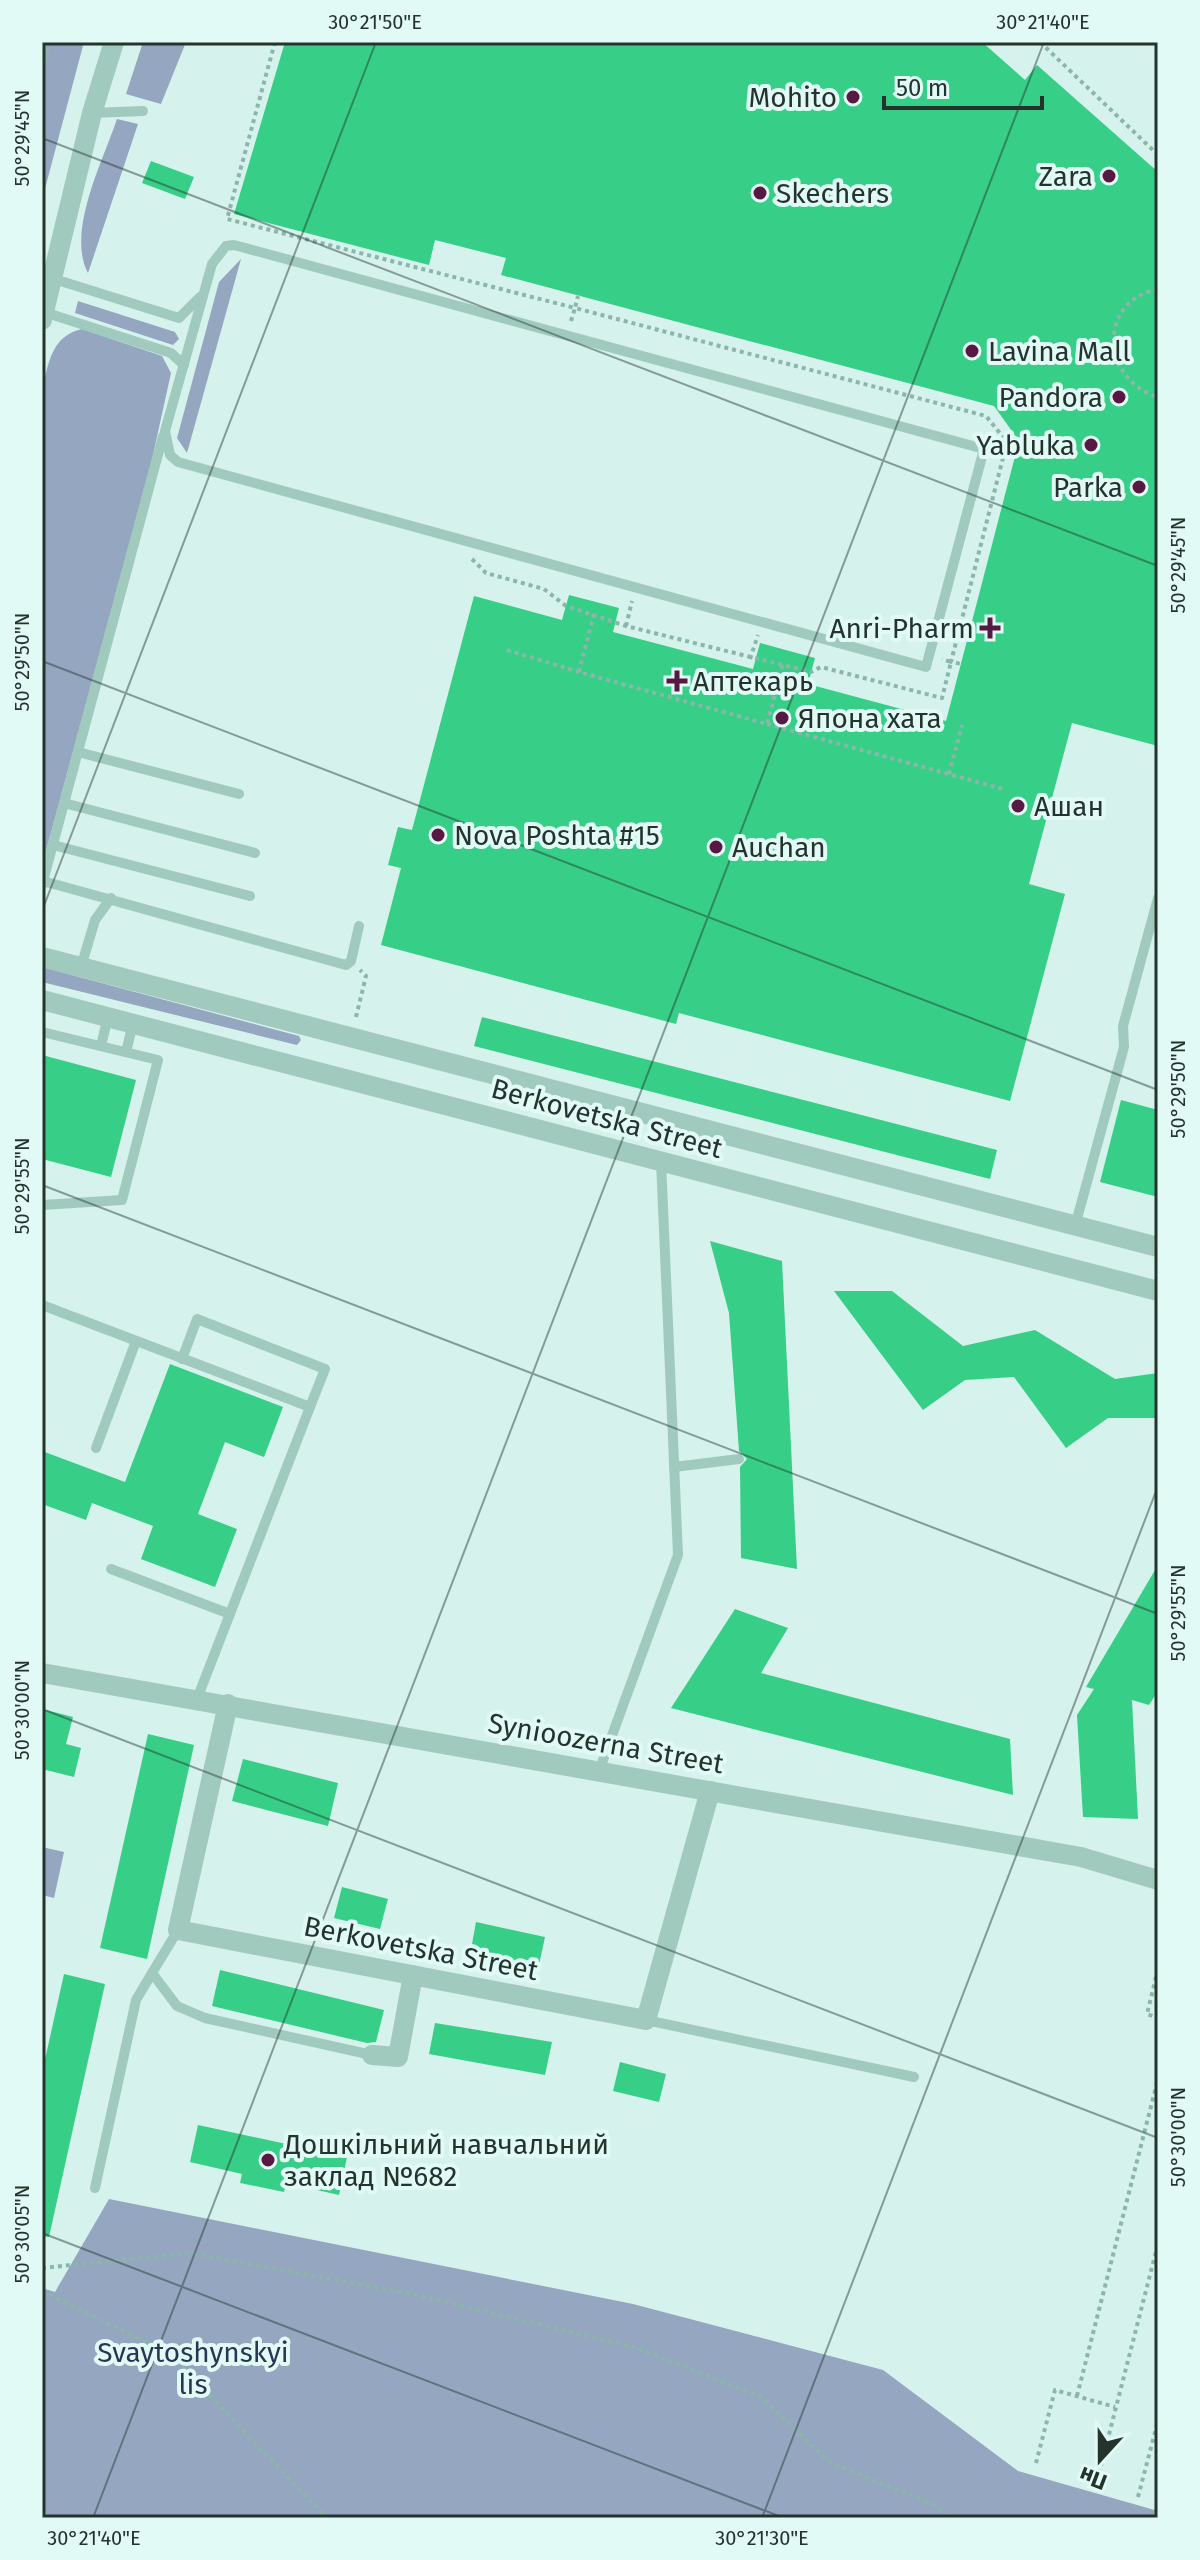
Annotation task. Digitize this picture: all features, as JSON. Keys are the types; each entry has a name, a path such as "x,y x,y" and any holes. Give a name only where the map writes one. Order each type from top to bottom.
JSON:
{"street":[{"path":"43,316 92,113 114,42"},
{"name":"Berkovetska Street","path":"42,957 1158,1247"},
{"name":"Berkovetska Street","path":"42,1000 1158,1291"},
{"name":"Synioozerna Street","path":"42,1673 1081,1857 1158,1880"},
{"path":"178,1930 228,1704"},
{"path":"646,2020 710,1791"},
{"name":"Berkovetska Street","path":"178,1930 646,2020"},
{"path":"372,2055 398,2057 413,1975"}],"lane":[{"path":"92,113 143,111"},
{"path":"165,431 170,455 186,465 926,667 984,449 234,245 226,246 218,255 205,289 165,431 43,883 111,898 346,965 351,961 359,926"},
{"path":"50,278 179,318 191,309 205,289"},
{"path":"43,316 171,353 184,365"},
{"path":"78,752 239,794"},
{"path":"64,803 255,853"},
{"path":"53,845 250,896"},
{"path":"81,967 95,920 111,898"},
{"path":"1075,1226 1124,1047 1123,1026 1158,898"},
{"path":"101,1046 108,1016"},
{"path":"126,1052 133,1023"},
{"path":"42,1032 158,1060 122,1200 42,1205"},
{"path":"599,1771 678,1555 661,1161"},
{"path":"42,1305 310,1407"},
{"path":"182,1359 197,1319 325,1369 197,1699"},
{"path":"96,1448 136,1341"},
{"path":"674,1467 739,1459"},
{"path":"111,1569 230,1614"},
{"path":"95,2188 136,2000 178,1930"},
{"path":"152,1973 177,2006 205,2018 372,2055"},
{"path":"646,2020 914,2077"}],"path":[{"path":"42,76 49,42"},
{"path":"275,42 227,219 575,308 578,296"},
{"path":"1040,42 1158,155"},
{"path":"1158,289 1136,298 1123,311 1115,328 1113,343 1122,373 1133,385 1158,397"},
{"path":"470,557 486,573 544,589 566,606 626,626 811,672 821,667 942,698 951,662 929,656"},
{"path":"579,672 594,614"},
{"path":"507,650 1003,789"},
{"path":"767,724 783,664"},
{"path":"949,774 962,725"},
{"path":"351,961 366,976 355,1024"},
{"path":"1158,1969 1147,2014 1158,2018"},
{"path":"1077,2396 1158,2079"},
{"path":"1097,2481 1158,2244"},
{"path":"42,2268 190,2253 412,2294 634,2347 759,2396 831,2463 935,2505 947,2518"},
{"path":"42,2291 170,2354 327,2518"},
{"path":"1036,2463 1055,2390 1116,2407"},
{"path":"1138,2497 1158,2421"}],"green space":[{"path":"42,42 84,42 42,200"},
{"path":"143,42 186,42 161,104 126,94"},
{"path":"117,119 138,124 88,273 82,256 84,217"},
{"path":"241,259 187,453 177,438 219,282"},
{"path":"78,301 175,332 179,339 173,345 75,313"},
{"path":"82,329 162,356 171,373 151,464 42,866 42,389 58,344"},
{"path":"42,967 299,1036 301,1040 297,1045 42,982"},
{"path":"42,1847 64,1852 54,1898 42,1895"},
{"name":"Svaytoshynskyi lis","path":"109,2199 633,2304 883,2370 1018,2471 1158,2511 1158,2518 42,2518 42,2288 55,2292"}],"building":[{"path":"285,42 982,42 1025,80 1037,65 1158,172 1158,746 1072,723 1029,884 1065,894 1010,1101 679,1013 676,1024 381,945 401,868 388,865 398,827 412,830 474,596 562,620 569,595 619,608 613,632 753,669 760,643 815,658 808,684 946,721 1019,441 994,406 501,275 506,258 435,240 429,265 234,214"},
{"path":"151,161 194,177 185,199 142,183"},
{"path":"482,1017 997,1150 990,1179 474,1046"},
{"path":"42,1055 136,1080 111,1177 42,1159"},
{"path":"1121,1100 1158,1110 1158,1197 1100,1182"},
{"path":"710,1241 782,1261 797,1569 741,1558 740,1467 747,1459 739,1451 729,1313"},
{"path":"834,1291 892,1291 963,1346 1035,1330 1115,1379 1158,1373 1158,1418 1108,1418 1066,1448 1014,1377 965,1380 923,1410"},
{"path":"170,1364 283,1407 264,1457 225,1442 198,1514 237,1529 215,1587 141,1559 153,1526 92,1503 86,1520 42,1504 42,1451 125,1482"},
{"path":"1158,1565 1158,1691 1149,1705 1132,1700 1138,1819 1083,1817 1077,1715 1094,1689 1086,1687"},
{"path":"735,1609 788,1628 761,1673 1010,1739 1013,1795 671,1708"},
{"path":"42,1709 73,1717 66,1744 81,1748 74,1777 42,1769"},
{"path":"148,1734 194,1745 147,1959 100,1948"},
{"path":"243,1759 338,1783 328,1826 232,1801"},
{"path":"342,1887 388,1899 380,1929 334,1918"},
{"path":"476,1922 545,1937 538,1969 470,1955"},
{"path":"220,1970 384,2010 376,2042 367,2043 212,2006"},
{"path":"64,1974 105,1984 49,2237 42,2236 42,2073"},
{"path":"435,2023 552,2042 545,2075 429,2054"},
{"path":"620,2062 666,2074 659,2102 613,2091"},
{"name":"Дошкільний навчальний заклад №682","path":"198,2125 347,2157 339,2195 286,2183 284,2192 240,2183 242,2174 190,2162"}],"place":[{"name":"Mohito","path":"853,97"},
{"name":"Zara","path":"1109,176"},
{"name":"Skechers","path":"760,193"},
{"name":"Lavina Mall","path":"972,351"},
{"name":"Pandora","path":"1119,397"},
{"name":"Yabluka","path":"1091,445"},
{"name":"Parka","path":"1139,487"},
{"name":"Anri-Pharm","path":"990,628"},
{"name":"Аптекарь","path":"677,681"},
{"name":"Япона хата","path":"782,718"},
{"name":"Ашан","path":"1018,806"},
{"name":"Nova Poshta #15","path":"438,835"},
{"name":"Auchan","path":"716,847"},
{"name":"Дошкільний навчальний заклад №682","path":"268,2160"}]}
